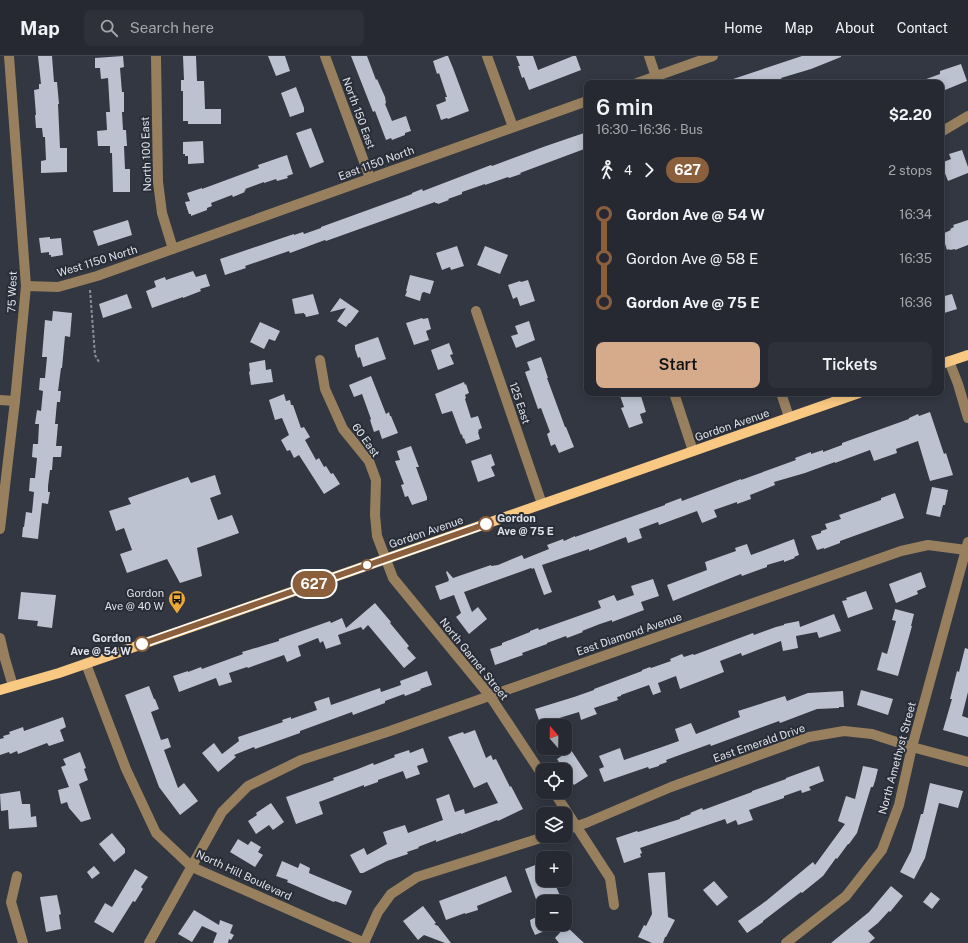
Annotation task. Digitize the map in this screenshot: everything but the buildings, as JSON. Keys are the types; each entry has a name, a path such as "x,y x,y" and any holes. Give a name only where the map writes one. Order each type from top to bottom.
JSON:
{"main road":[{"path":"945,362 968,355"},
{"name":"Gordon Avenue","path":"0,690 86,664 850,396"}],"street":[{"name":"75 West","path":"0,529 15,401 26,286 9,56"},
{"name":"North 100 East","path":"156,56 158,182 162,213 173,248"},
{"name":"North 150 East","path":"325,56 370,178"},
{"path":"487,56 513,127"},
{"path":"649,56 657,80 713,56"},
{"name":"East 1150 North","path":"173,248 584,102"},
{"path":"944,130 968,116"},
{"name":"West 1150 North","path":"26,286 58,287 97,276 173,248"},
{"name":"125 East","path":"476,310 542,504"},
{"name":"60 East","path":"320,360 325,389 343,429 369,461 376,480 375,515 377,536 386,559"},
{"path":"945,362 958,384 968,418"},
{"path":"675,396 693,451"},
{"path":"782,396 789,417"},
{"path":"0,400 15,401"},
{"name":"East Diamond Avenue","path":"149,943 222,812 248,786 302,760 390,731 901,551 928,546 967,546"},
{"name":"North Amethyst Street","path":"786,943 846,896 882,850 900,805 912,747 967,546"},
{"name":"North Garnet Street","path":"386,559 393,578 490,696 536,765"},
{"path":"0,638 13,686"},
{"name":"North Hill Boulevard","path":"86,664 126,769 156,832 192,867 365,943"},
{"name":"East Emerald Drive","path":"572,828 671,787 809,737 844,731 872,734 912,747 968,762"},
{"path":"558,799 610,878 614,905"},
{"path":"365,943 378,912 391,894 417,877 536,839"},
{"path":"16,876 11,902 23,943"}],"path":[{"path":"90,290 95,355 100,362"}],"bus line":[{"name":"627","path":"142,644 486,524"}],"place":[{"name":"Gordon Ave @ 75 E","path":"486,524"},
{"name":"Gordon Ave @ 40 W","path":"177,614"},
{"name":"Gordon Ave @ 54 W","path":"142,644"}]}
